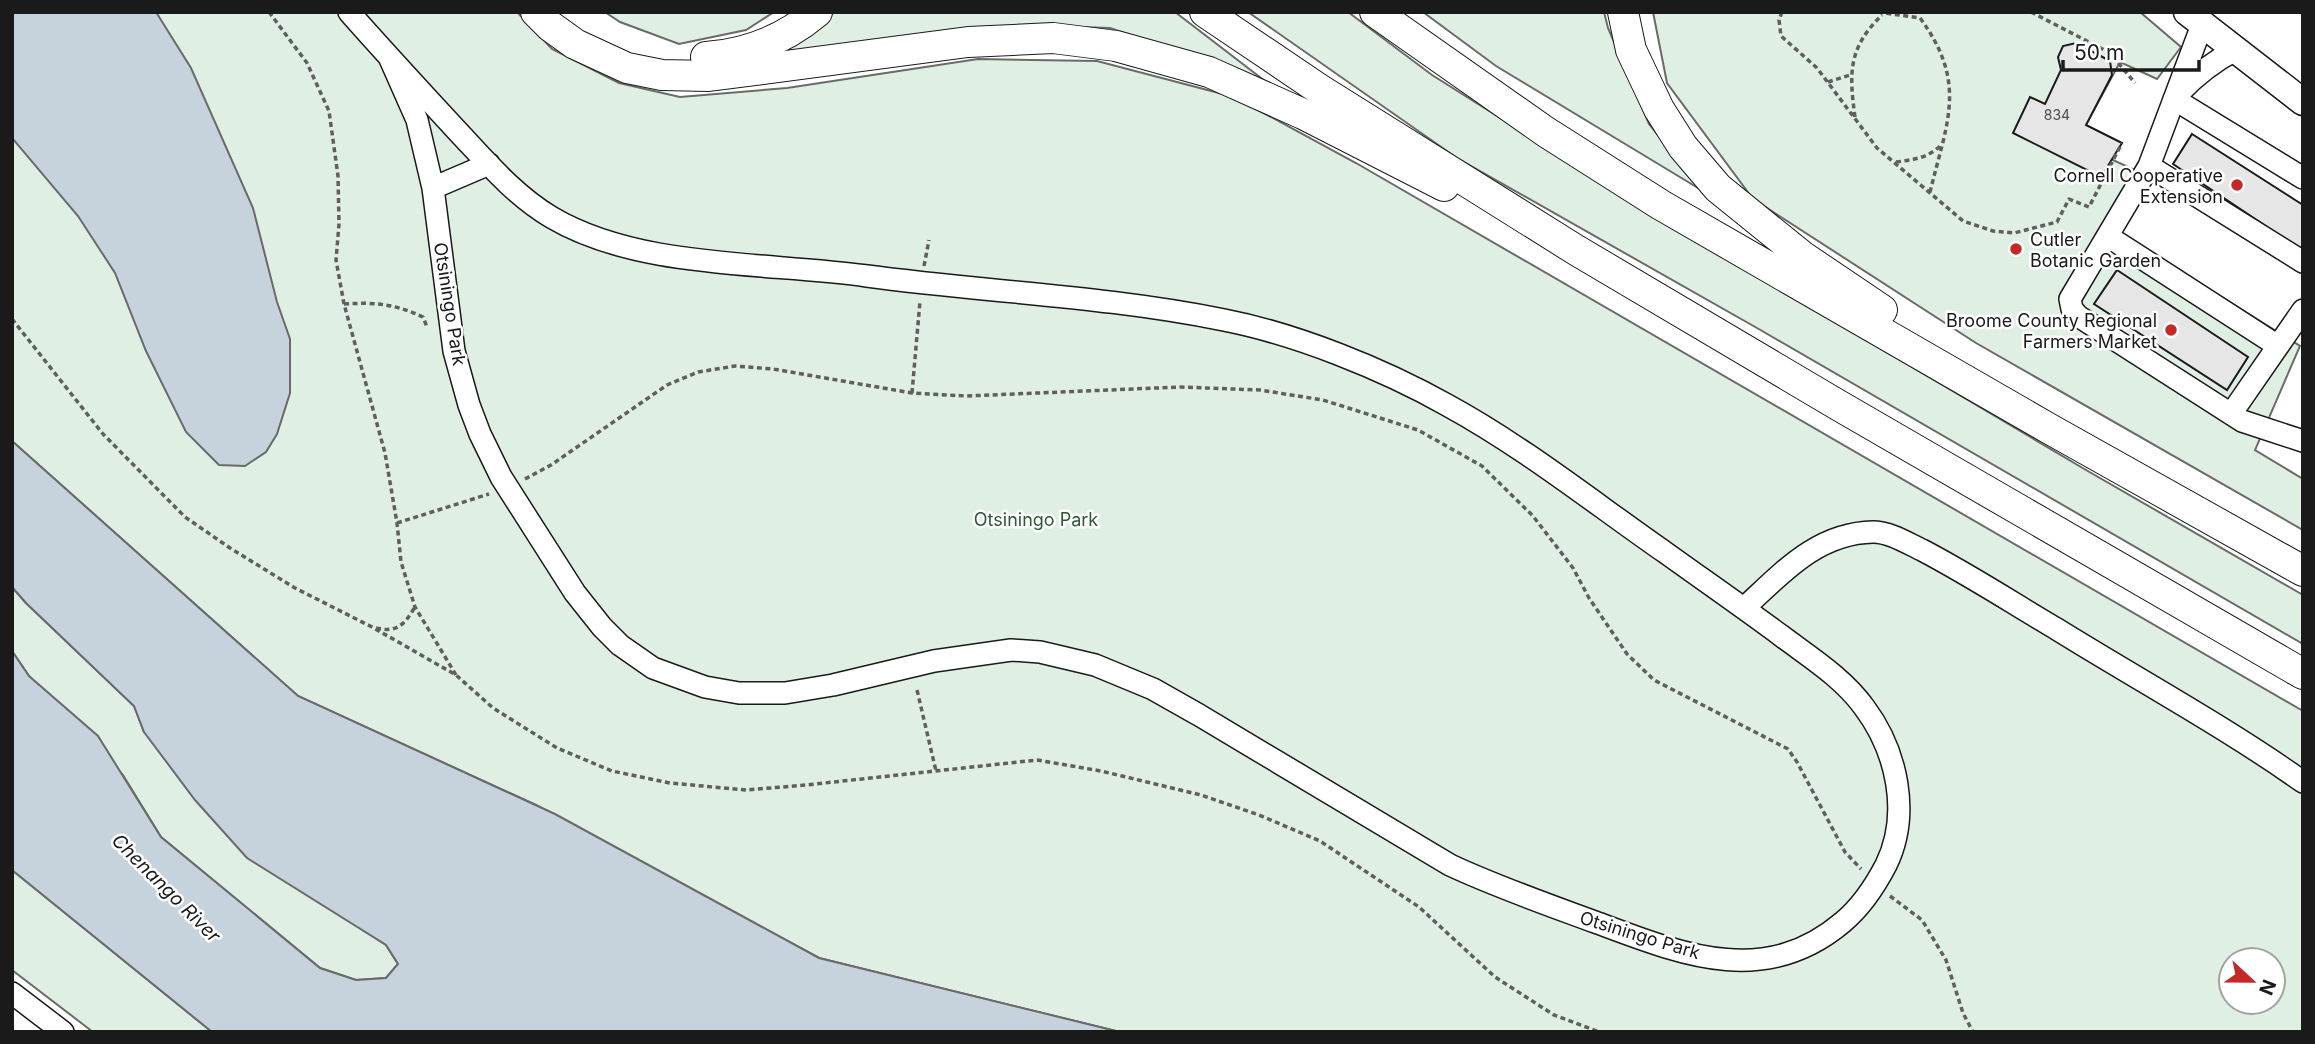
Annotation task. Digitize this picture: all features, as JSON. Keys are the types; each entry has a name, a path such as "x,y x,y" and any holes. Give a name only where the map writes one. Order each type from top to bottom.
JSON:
{"highway":[{"path":"536,12 575,44 627,68 663,75 709,76 968,42 1053,38 1116,46 1209,72 1303,114 1387,159 1577,250"},
{"path":"565,12 617,43 639,52 686,58 737,52 776,40 801,26 817,12"},
{"path":"1205,12 1320,89 1577,250 1838,405 2303,674"},
{"path":"1375,12 1546,132 1661,205 2303,571"},
{"path":"1623,12 1631,50 1659,109 1684,147 1718,188 1802,256 1958,359 2048,428"}],"main road":[{"path":"2195,19 2303,102"}],"street":[{"name":"Otsiningo Park","path":"349,12 511,187 551,217 605,241 660,255 1138,306 1225,320 1272,332 1346,358 1391,376 1446,404 1498,435 1744,608 1831,673 1855,695 1877,724 1895,770 1899,807 1891,855 1856,911 1822,939 1780,957 1758,961 1715,958 1691,954 1638,938 1488,883 1450,865 1153,689 1095,665 1040,652 1012,650 934,661 785,693 739,693 705,687 653,668 620,645 575,593 508,488 480,434 454,351 433,187 417,120 390,59"},
{"path":"2195,19 2174,99 2150,166 2070,299 2071,309 2242,421 2303,441"},
{"path":"2174,99 2212,62 2235,50"},
{"path":"2174,99 2303,178"},
{"path":"433,187 489,164"},
{"path":"2150,166 2303,262"},
{"path":"2109,237 2278,345"},
{"path":"2231,414 2303,310"},
{"path":"1744,608 1789,565 1813,548 1840,536 1874,532 1895,537 1949,564 2295,777 2303,792"},
{"path":"12,993 62,1032"}],"path":[{"path":"269,12 307,63 329,111 338,176 339,224 336,260 344,304 385,453 401,562 415,607 456,675"},
{"path":"1782,12 1779,20 1781,36 1817,68 1877,148 1963,221 1993,231 2014,233 2057,222 2070,199 2089,207 2122,142"},
{"path":"2031,12 2110,52 2135,83"},
{"path":"1855,119 1851,65 1866,32 1880,13 1920,18 1932,34 1944,61 1952,90 1948,124 1930,192"},
{"path":"1828,82 1850,75"},
{"path":"1894,163 1920,159 1942,145"},
{"path":"912,393 922,284"},
{"path":"344,304 369,302 401,307 423,317 427,327"},
{"path":"12,319 103,434 185,517 295,588 372,627 456,675 493,708 557,748 612,771 670,783 746,790 1037,760 1101,771 1201,794 1320,841 1419,907 1495,977 1555,1015 1599,1032"},
{"path":"397,523 508,488 551,465 667,385 698,372 735,366 773,369 912,393 966,396 1180,387 1259,390 1323,400 1418,430 1482,466 1533,516 1573,568 1627,654 1654,680 1788,749 1845,852 1874,884 1922,920 1946,960 1963,1013 1973,1032"},
{"path":"372,627 390,631 408,618 415,607"},
{"path":"918,690 936,771"}],"green space":[{"name":"Otsiningo Park","path":"12,12 517,12 552,49 619,83 680,97 787,88 978,59 1097,61 1234,97 1356,163 2303,711 2303,1032 1120,1032 819,958 536,805 298,696 12,441"},
{"path":"605,12 774,12 746,30 679,44 620,22"},
{"path":"835,12 1175,12 1265,81 1110,28 1024,25 776,53"},
{"path":"1248,12 1348,12 1432,75 1637,204 2303,595 2303,644 1457,158"},
{"path":"1423,12 1604,12 1608,28 1649,124 1703,191 1496,66"},
{"name":"Cutler Botanic Garden","path":"1653,12 2140,12 2181,47 2157,79 2120,62 2076,143 2137,171 2109,227 2300,346 2255,450 2303,479 2303,530 1976,343 1753,199 1667,83"},
{"path":"12,587 134,706 144,732 350,921 386,945 398,964 386,978 356,980 320,968 161,837 123,775 29,676 12,651"},
{"path":"12,870 212,1032 93,1032 12,970"}],"water":[{"path":"12,12 156,12 191,68 253,208 277,302 290,339 290,393 277,434 266,452 245,466 219,465 186,432 146,351 115,273 78,216 12,138"},
{"name":"Chenango River","path":"12,441 298,696 555,814 819,958 1120,1032 212,1032 12,870 12,651 29,676 98,736 161,837 320,968 356,980 386,978 398,964 386,945 247,858 195,800 144,732 134,706 12,587"}],"building":[{"path":"2076,43 2110,61 2112,75 2086,125 2122,143 2101,177 2013,133 2030,97 2045,104 2061,70 2058,57 2063,46"},
{"name":"Cornell Cooperative Extension","path":"2192,134 2303,205 2303,251 2173,164"},
{"name":"Broome County Regional Farmers Market","path":"2117,270 2248,357 2227,390 2094,304"}],"place":[{"name":"Cornell Cooperative Extension","path":"2237,185"},
{"name":"Cutler Botanic Garden","path":"2016,249"},
{"name":"Broome County Regional Farmers Market","path":"2171,330"}]}
